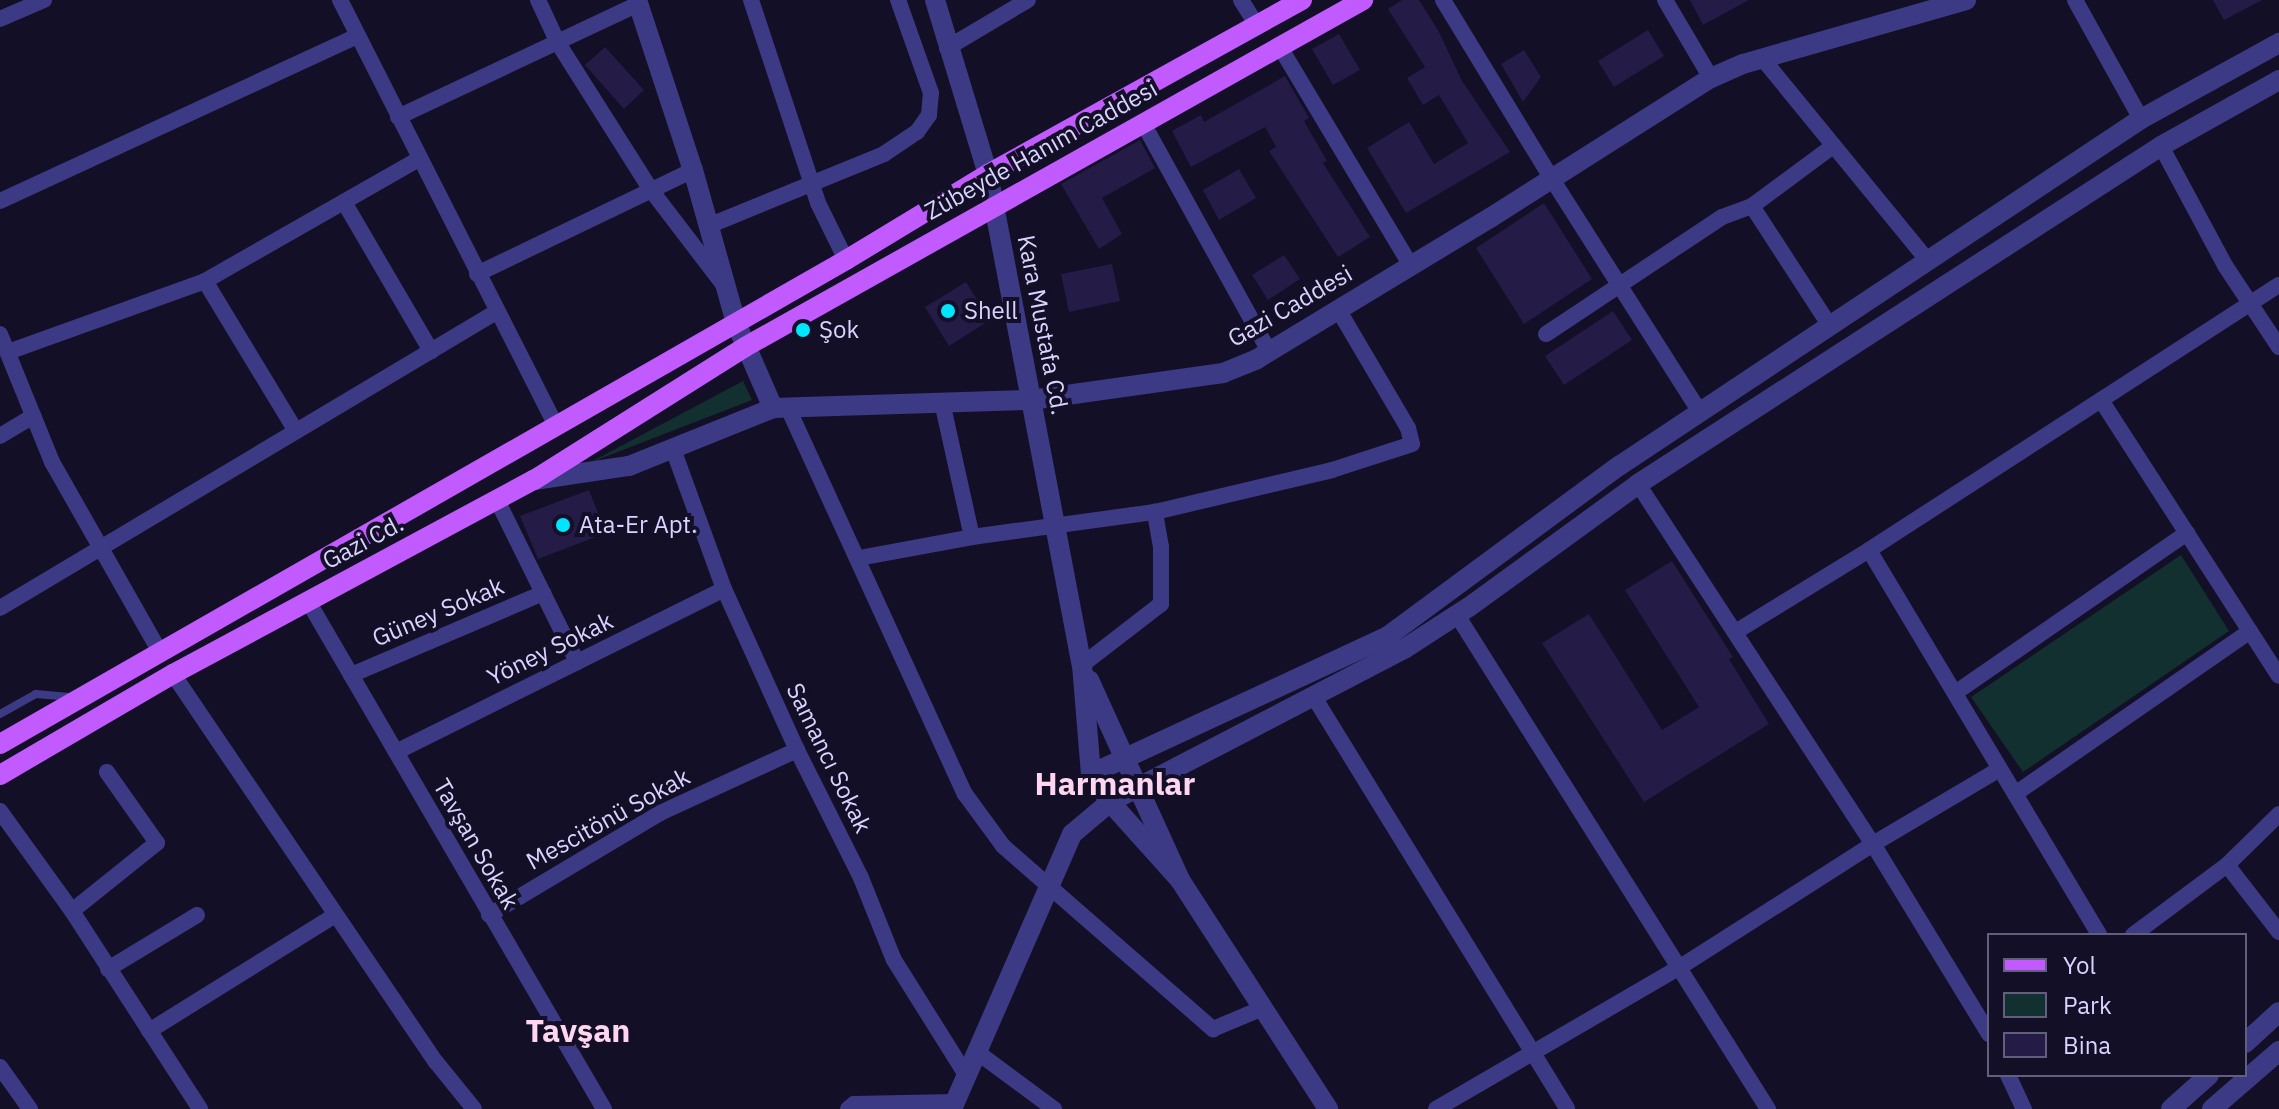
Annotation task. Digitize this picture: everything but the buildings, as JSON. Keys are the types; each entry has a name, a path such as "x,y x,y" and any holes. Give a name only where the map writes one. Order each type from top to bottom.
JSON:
{"main road":[{"name":"Gazi Cd.","path":"0,744 846,260 988,174 1302,0"},
{"name":"Zübeyde Hanım Caddesi","path":"745,347 1363,0"},
{"name":"Gazi Cd.","path":"0,775 173,674 534,480 745,347"}],"street":[{"path":"0,19 44,0"},
{"path":"340,0 556,426"},
{"path":"538,0 558,43 651,190 726,288"},
{"path":"751,0 818,203 846,260"},
{"path":"708,226 813,184 903,143 929,115 931,93 898,0"},
{"name":"Kara Mustafa Cd.","path":"935,0 947,48 988,174 1082,665"},
{"path":"947,48 1028,0"},
{"path":"1241,0 1257,26"},
{"path":"1443,0 1700,412"},
{"path":"1665,0 1711,78"},
{"name":"Gazi Caddesi","path":"534,480 629,466 780,408 1031,400 1223,373 1269,351 1411,266 1711,78 1762,58 1966,0"},
{"path":"2075,0 2141,119"},
{"path":"398,117 558,43 637,2 693,170 745,347 859,558 965,794 1003,846 1048,889 1213,1029 1263,1008"},
{"path":"0,201 357,36"},
{"path":"1091,774 1388,636 1619,466 1700,412 2141,119 2279,43"},
{"path":"1280,47 1411,266"},
{"path":"1762,58 1928,261"},
{"path":"848,1109 854,1104 953,1106 1072,834 1110,802 1404,649 1457,615 1638,484 2161,146 2279,80"},
{"path":"1143,123 1269,351"},
{"path":"1546,334 1722,217 1752,206 1833,146"},
{"path":"2161,146 2226,267 2279,347"},
{"path":"8,352 205,281 419,159"},
{"path":"477,274 693,170"},
{"path":"344,202 431,351"},
{"path":"1752,206 1830,326"},
{"path":"205,281 296,431"},
{"path":"1737,631 1869,550 2279,285"},
{"path":"859,558 972,537 1155,512 1332,470 1412,444 1408,428 1338,309"},
{"path":"0,608 496,312"},
{"path":"0,334 52,462 160,652"},
{"path":"2101,400 2279,676"},
{"path":"942,402 972,537"},
{"path":"0,436 33,416"},
{"name":"Samancı Sokak","path":"673,449 724,589 797,750 861,878 894,960 966,1075"},
{"path":"1638,484 1737,631 1987,1029"},
{"path":"497,500 577,662"},
{"path":"1082,665 1161,604 1161,547 1155,512"},
{"path":"1955,693 2187,533"},
{"path":"1869,550 2098,933"},
{"name":"Yöney Sokak","path":"396,752 724,589"},
{"name":"Güney Sokak","path":"351,675 543,593"},
{"name":"Tavşan Sokak","path":"308,601 604,1109"},
{"path":"1457,615 1677,969 1768,1109"},
{"path":"2015,794 2250,631"},
{"path":"1082,665 1180,880 1328,1109"},
{"path":"1082,665 1091,774 1110,802 1180,880"},
{"path":"173,674 335,915 474,1109"},
{"path":"1314,697 1567,1109"},
{"name":"Mescitönü Sokak","path":"489,915 660,813 797,750"},
{"path":"1436,1109 1677,969 1873,844 2000,769"},
{"path":"72,911 157,843 107,772"},
{"path":"0,811 72,911 200,1109"},
{"path":"2136,933 2227,865 2279,814"},
{"path":"2227,865 2279,932"},
{"path":"108,969 197,915"},
{"path":"149,1031 335,915"},
{"path":"2247,1041 2279,1012"},
{"path":"2212,1109 2279,1051"},
{"path":"977,1052 1054,1109"},
{"path":"0,1067 30,1109"},
{"path":"2009,1077 2024,1109"},
{"path":"2171,1109 2207,1077"}],"lane":[{"path":"0,714 36,694 81,698"}],"green space":[{"path":"743,381 752,400 589,463"},
{"path":"2181,555 2229,631 2023,772 1971,697"}],"place":[{"name":"Shell","path":"948,311"},
{"name":"Şok","path":"803,330"},
{"name":"Ata-Er Apt.","path":"563,525"}],"district":[{"name":"Harmanlar","path":"1115,783"},
{"name":"Tavşan","path":"578,1030"}]}
